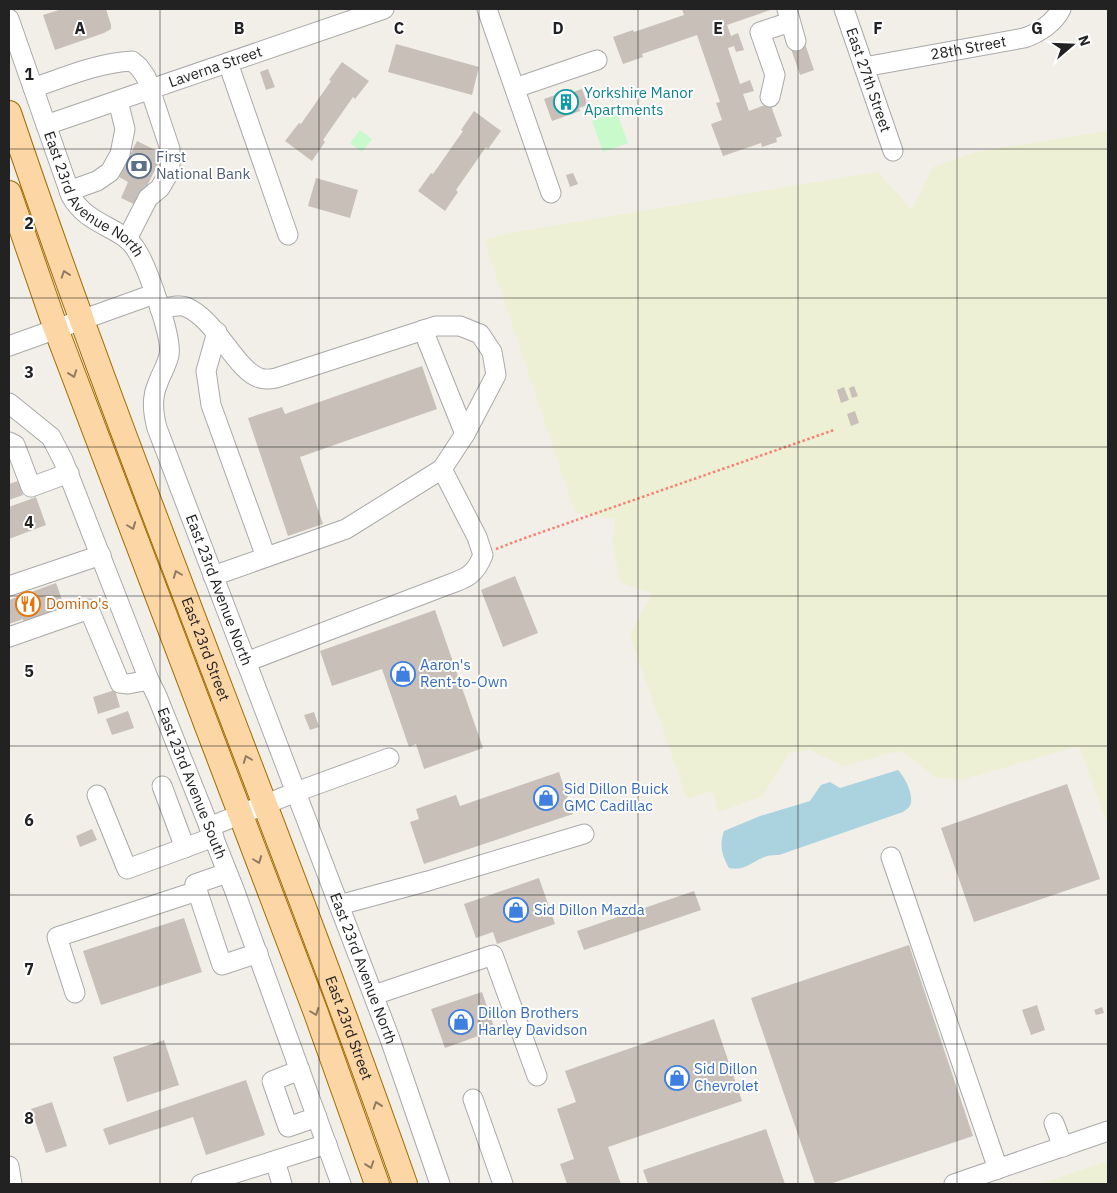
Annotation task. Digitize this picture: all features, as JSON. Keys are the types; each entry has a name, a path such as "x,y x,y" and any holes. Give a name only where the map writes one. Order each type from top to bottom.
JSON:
{"main road":[{"name":"East 23rd Street","path":"9,113 81,320 335,989 405,1184"},
{"name":"East 23rd Street","path":"9,193 56,329 241,814 377,1184"}],"street":[{"name":"Laverna Street","path":"46,125 384,9"},
{"path":"487,9 552,193"},
{"name":"East 27th Street","path":"844,9 893,151"},
{"name":"28th Street","path":"864,67 1024,38 1046,27 1062,9"},
{"path":"770,97 775,76 760,32 788,16 796,41"},
{"name":"East 23rd Avenue North","path":"9,19 74,201 83,213 133,244 166,326 170,355 154,397 154,416 157,428 374,995 440,1184"},
{"path":"515,88 597,60"},
{"path":"33,88 115,62 132,61 146,77 170,149 170,171 160,188 148,198 127,239"},
{"path":"228,63 288,235"},
{"path":"69,191 97,180 110,172 120,154 125,129 118,100"},
{"path":"9,346 81,320 157,302 185,306 198,314 217,332 250,373 261,379 276,378 436,326 460,326 480,334 492,352 496,375 465,434 442,469 346,529 214,576"},
{"path":"423,330 465,434"},
{"path":"217,332 206,371 211,405 266,558"},
{"name":"East 23rd Avenue South","path":"12,409 51,437 57,445 69,473 258,953 341,1184"},
{"path":"9,442 15,445 31,487 69,473"},
{"path":"246,662 466,578 478,569 483,555 442,469"},
{"path":"9,586 101,555"},
{"path":"9,637 89,609 120,683 128,684 149,680"},
{"path":"97,794 126,869 185,848 241,814 389,758"},
{"path":"162,786 185,848"},
{"path":"339,905 437,879 584,834"},
{"path":"891,857 998,1169"},
{"path":"227,873 195,884 222,965 258,953"},
{"path":"75,993 56,937 197,890"},
{"path":"374,995 493,955 537,1076"},
{"path":"300,1070 272,1081 288,1127 317,1117"},
{"path":"473,1099 503,1184"},
{"path":"1054,1123 1063,1146"},
{"path":"954,1184 1108,1131"},
{"path":"201,1184 327,1144"},
{"path":"274,1160 282,1184"},
{"path":"9,1166 12,1184"}],"path":[{"path":"483,555 525,538 834,430"}],"green space":[{"path":"617,113 628,143 603,152 592,121"},
{"path":"360,130 372,139 362,152 350,143"},
{"path":"1108,131 1108,826 1079,746 962,780 937,778 900,751 843,766 809,750 789,753 763,796 719,812 712,791 687,799 630,636 652,593 621,583 612,544 615,519 575,513 484,240 509,233 878,172 912,210 933,167 979,151"},
{"path":"1108,1161 1108,1184 1038,1184"}],"water":[{"path":"898,770 904,777 911,798 909,807 903,812 779,855 767,856 745,867 729,868 722,850 724,831 760,816 810,801 821,785 830,782 840,788"}],"building":[{"path":"62,9 106,9 111,29 55,50 43,15"},
{"path":"682,9 773,9 727,25 731,36 738,33 744,50 736,52 734,46 728,48 740,84 750,80 754,91 743,94 749,111 770,103 782,136 776,138 777,142 762,147 761,143 723,156 711,124 722,120 716,103 720,102 697,35 642,54 643,57 623,64 613,37 684,15"},
{"path":"803,38 814,70 800,75 789,43"},
{"path":"396,44 479,67 472,95 388,72"},
{"path":"342,62 369,81 355,99 353,97 323,140 325,142 312,161 285,141 299,123 301,124"},
{"path":"268,69 275,87 266,90 260,72"},
{"name":"Yorkshire Manor Apartments","path":"572,89 573,92 582,89 588,105 579,108 580,111 552,121 544,99"},
{"path":"474,111 501,131 488,149 486,147 456,190 458,192 445,211 418,191 431,173 433,174 463,131 461,130"},
{"path":"137,141 163,154 136,205 121,198 128,182 119,177"},
{"path":"573,173 578,184 570,187 566,175"},
{"path":"316,178 358,190 350,218 308,206"},
{"path":"422,366 437,409 300,457 323,524 288,536 248,418 282,407 285,414"},
{"path":"854,386 858,396 852,398 849,388"},
{"path":"844,387 849,400 841,403 837,390"},
{"path":"855,411 859,423 851,426 847,414"},
{"path":"18,481 23,495 9,500 9,484"},
{"path":"36,497 46,525 9,539 9,507"},
{"path":"515,576 538,633 503,647 481,590"},
{"path":"56,583 65,608 24,623 23,619 9,624 9,600"},
{"path":"435,610 483,748 424,769 416,744 409,747 382,669 332,686 320,651"},
{"path":"115,690 120,707 98,714 93,697"},
{"path":"128,711 134,728 112,735 106,719"},
{"path":"314,712 319,727 310,730 304,715"},
{"path":"559,772 573,814 424,864 410,822 419,819 416,809 456,795 460,806"},
{"path":"1067,784 1100,879 974,922 941,828"},
{"path":"92,829 97,840 80,847 76,836"},
{"path":"539,878 555,924 497,944 493,932 476,938 464,904"},
{"path":"694,891 701,910 584,950 577,931"},
{"path":"184,918 202,972 101,1005 83,951"},
{"path":"909,945 973,1136 830,1184 815,1184 751,998"},
{"path":"482,992 495,1030 445,1048 431,1009"},
{"path":"1037,1005 1045,1030 1031,1035 1022,1010"},
{"path":"1102,1007 1104,1013 1096,1015 1094,1010"},
{"path":"714,1019 742,1101 608,1147 621,1184 567,1184 560,1164 574,1159 557,1109 576,1102 565,1071"},
{"path":"164,1040 179,1085 127,1102 113,1057"},
{"path":"246,1080 265,1135 206,1155 193,1117 109,1145 103,1129"},
{"path":"52,1102 67,1146 46,1153 31,1109"},
{"path":"766,1129 785,1184 648,1184 643,1170"}],"place":[{"name":"Yorkshire Manor Apartments","path":"566,102"},
{"name":"First National Bank","path":"139,166"},
{"name":"Domino's","path":"28,604"},
{"name":"Aaron's Rent-to-Own","path":"403,674"},
{"name":"Sid Dillon Buick GMC Cadillac","path":"546,798"},
{"name":"Sid Dillon Mazda","path":"516,910"},
{"name":"Dillon Brothers Harley Davidson","path":"461,1022"},
{"name":"Sid Dillon Chevrolet","path":"677,1078"}]}
